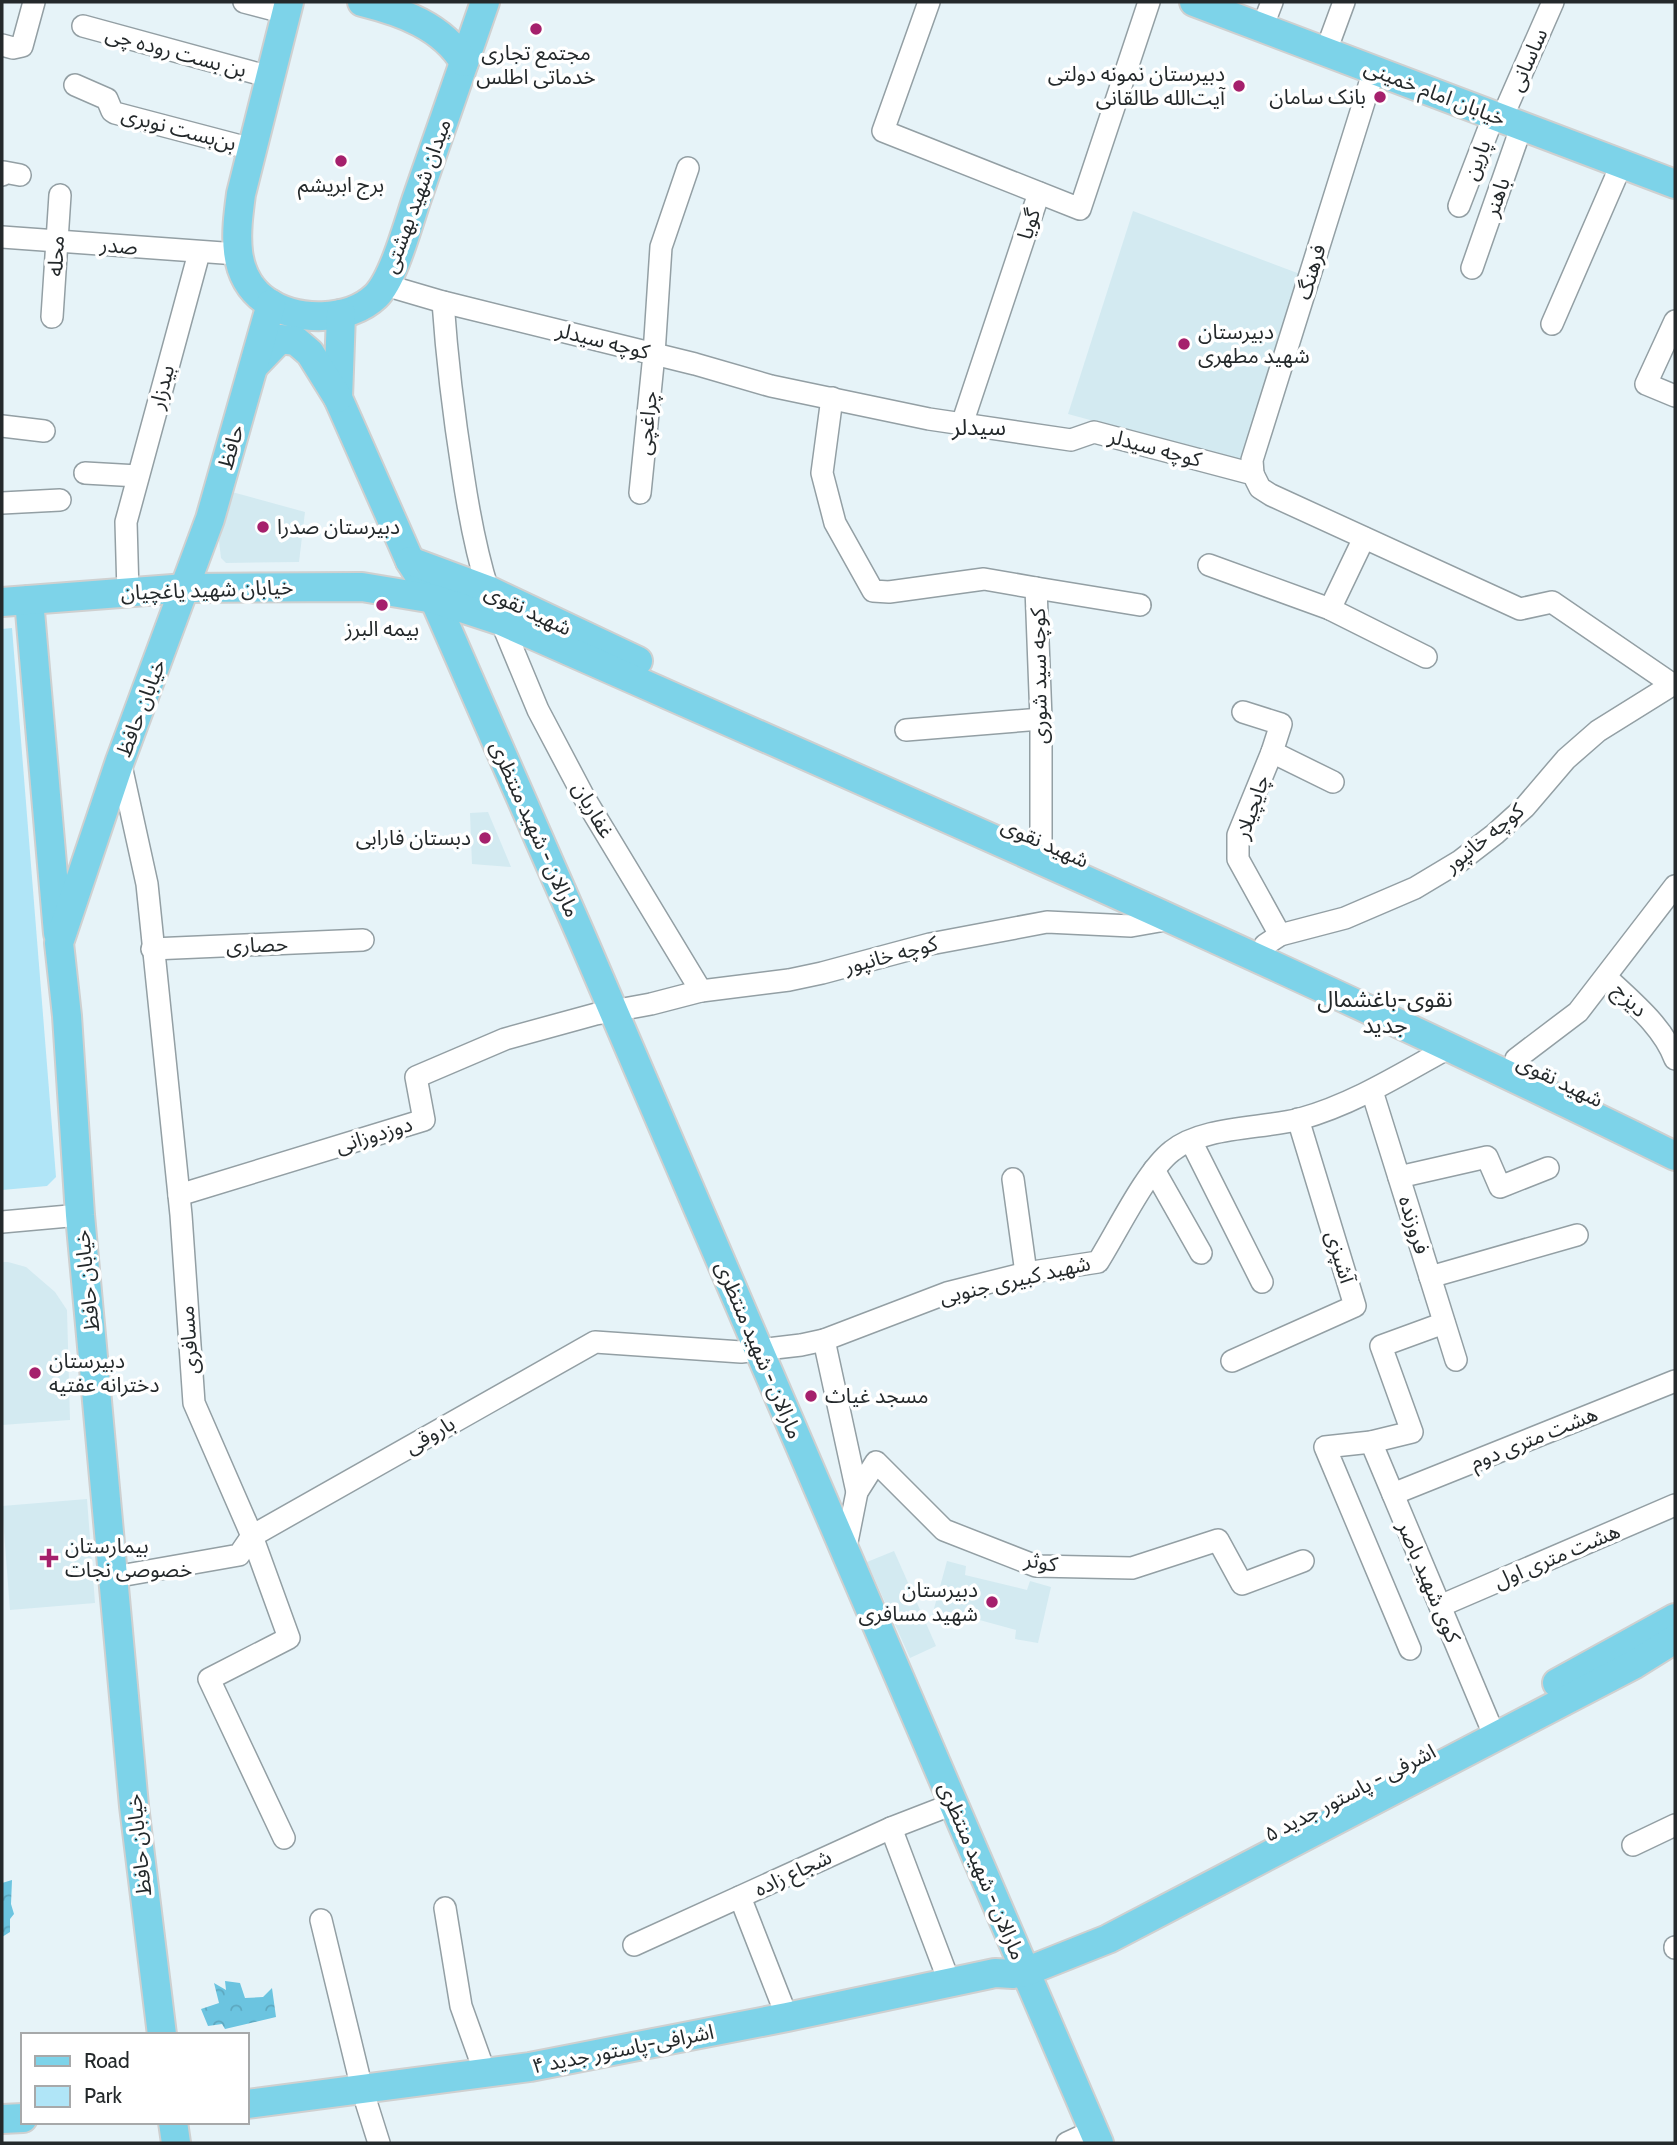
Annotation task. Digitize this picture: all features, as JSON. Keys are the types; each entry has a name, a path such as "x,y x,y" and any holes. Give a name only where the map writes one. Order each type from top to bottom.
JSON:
{"main road":[{"path":"362,2 384,7 433,29 444,36 464,62"},
{"name":"میدان شهید بهشتی","path":"290,6 241,194 237,254 241,270 249,283 257,294 271,304 296,314 341,314 367,303 385,285 485,2"},
{"name":"خیابان امام خمینی","path":"1194,2 1267,15 1326,51 1675,184"},
{"name":"حافظ","path":"186,588 210,519 271,304"},
{"path":"338,398 341,314"},
{"name":"مارالان - شهید منتظری","path":"253,367 280,339 296,341 310,353 338,398 605,1012 759,1349 1096,2137"},
{"name":"شهید نقوی","path":"410,561 488,590 697,689 1272,940 1675,1137"},
{"name":"خیابان شهید یاغچیان","path":"15,601 186,588 362,587 423,596"},
{"name":"خیابان حافظ","path":"162,2033 136,1820 80,1216 67,1016 59,943 120,761 186,588"},
{"name":"شهید نقوی","path":"423,596 501,621 1044,861 1450,1047 1675,1156"},
{"path":"15,601 59,943"},
{"name":"اشرفی - پاستور جدید ۵","path":"1023,1966 1108,1939 1491,1729 1635,1664 1675,1625"},
{"name":"اشرافی-پاستور جدید ۴","path":"248,2104 530,2067 995,1973 1013,1974 1023,1966"},
{"path":"2,2119 21,2118"},
{"path":"173,2124 176,2143"}],"street":[{"path":"2,45 13,48 22,46 34,2"},
{"path":"244,2 290,6"},
{"path":"929,2 883,131 1039,193"},
{"name":"گویا","path":"962,424 1039,193 1080,209 1149,2"},
{"path":"1326,51 1344,2"},
{"name":"ساسانی","path":"1506,120 1553,2"},
{"name":"بن بست روده چی","path":"83,26 270,78"},
{"name":"فرهنگ","path":"1253,474 1252,460 1374,70"},
{"name":"بن‌بست نوبری","path":"75,85 107,99 111,111 115,113 252,149"},
{"name":"پارین","path":"1459,206 1506,120"},
{"name":"باهنر","path":"1472,268 1506,120"},
{"path":"1552,324 1622,163"},
{"name":"چراغچی","path":"639,493 654,354 661,247 688,168"},
{"name":"محله","path":"52,317 60,195"},
{"name":"صدر","path":"2,237 237,254"},
{"name":"بیدزار","path":"128,593 119,522 138,476 199,253"},
{"name":"کوچه سیدلر","path":"385,285 771,386 962,424 1071,440 1094,432 1253,474"},
{"path":"443,302 450,388 475,552 488,590"},
{"path":"1675,321 1646,384 1675,396"},
{"name":"کوچه سید شوری","path":"832,398 822,473 835,523 873,591 888,592 984,579 1036,588 1041,719 1041,841"},
{"path":"2,426 44,431"},
{"path":"85,473 138,476"},
{"path":"1253,474 1260,488 1271,495 1520,609 1552,602 1674,684"},
{"path":"2,503 60,500"},
{"path":"1329,609 1363,538"},
{"path":"1209,565 1329,609 1426,657"},
{"path":"1036,588 1140,606"},
{"name":"غفاریان","path":"501,621 538,710 585,799 701,991"},
{"name":"کوچه خانپور","path":"1272,940 1345,918 1415,888 1460,861 1525,807 1566,759 1598,731 1674,684"},
{"name":"چایچیلار","path":"1243,712 1281,724 1238,835 1238,859 1272,940"},
{"path":"906,730 1041,719"},
{"name":"چایچیلار","path":"1272,752 1333,782"},
{"name":"مسافری","path":"120,761 147,884 179,1195 194,1403 252,1536 289,1639 209,1679 284,1838"},
{"path":"1517,1059 1578,1012 1675,886"},
{"name":"کوچه خانپور","path":"605,1012 701,991 789,980 930,944 1047,922 1131,926 1171,919"},
{"name":"حصاری","path":"152,949 362,940"},
{"name":"دیزج","path":"1606,977 1645,1014 1672,1050 1675,1059"},
{"name":"دوزدوزانی","path":"179,1195 424,1120 416,1077 505,1039 605,1012"},
{"name":"شهید کبیری جنوبی","path":"759,1349 824,1340 947,1293 1026,1273 1098,1262 1154,1170 1172,1150 1209,1133 1298,1119 1338,1107 1450,1047"},
{"name":"فروزنده","path":"1372,1091 1456,1360"},
{"name":"آشپزی","path":"1232,1362 1355,1306 1298,1119"},
{"path":"1191,1142 1262,1282"},
{"path":"1399,1177 1487,1157 1500,1187 1548,1168"},
{"path":"1154,1170 1201,1253"},
{"path":"1013,1179 1026,1273"},
{"path":"2,1222 80,1216"},
{"path":"1430,1278 1577,1235"},
{"path":"1410,1649 1325,1447 1371,1442 1412,1432 1381,1346 1444,1323"},
{"path":"824,1340 857,1492"},
{"name":"باروقی","path":"114,1577 239,1555 252,1536 595,1342 741,1352 759,1349"},
{"name":"هشت متری دوم","path":"1393,1494 1675,1381"},
{"name":"کوی شهید باصر","path":"1371,1442 1491,1729"},
{"name":"کوثر","path":"845,1552 857,1492 876,1462 944,1530 1036,1566 1132,1568 1218,1541 1242,1584 1303,1561"},
{"name":"هشت متری اول","path":"1440,1606 1675,1505"},
{"name":"شجاع زاده","path":"634,1945 891,1828 953,1804"},
{"path":"1633,1845 1675,1825"},
{"path":"891,1828 950,1984"},
{"path":"740,1897 787,2017"},
{"path":"445,1908 461,2006 485,2073"},
{"path":"321,1920 362,2089 379,2143"},
{"path":"1067,2143 1096,2137"}],"shaded area":[{"name":"دبیرستان شهید مطهری","path":"1133,211 1300,274 1241,461 1068,414"},
{"name":"دبیرستان صدرا","path":"232,492 305,512 299,562 226,563 221,558 219,541"},
{"name":"دبستان فارابی","path":"488,812 511,867 472,864 470,813"},
{"name":"دبیرستان دخترانه عفتیه","path":"2,1262 26,1267 55,1292 67,1310 70,1420 2,1425"},
{"name":"بیمارستان خصوصی نجات","path":"87,1499 95,1603 10,1610 2,1506"},
{"path":"894,1551 936,1646 910,1658 867,1562"},
{"name":"دبیرستان شهید مسافری","path":"947,1561 966,1566 965,1575 1027,1590 1030,1581 1051,1587 1038,1643 1015,1639 1016,1630 954,1613 951,1622 932,1616"}],"green space":[{"path":"12,628 56,1177 47,1186 2,1190 2,629"},
{"path":"12,1880 11,1904 14,1914 10,1919 10,1932 2,1937 2,1883"},
{"path":"225,1981 240,1983 245,1998 263,1997 272,1988 276,2017 225,2029 222,2024 208,2026 201,2009 219,2003 214,1983 226,1990"}],"place":[{"name":"مجتمع تجاری خدماتی اطلس","path":"536,29"},
{"name":"دبیرستان نمونه‌ دولتی آیت‌الله طالقانی","path":"1239,86"},
{"name":"بانک سامان","path":"1380,97"},
{"name":"برج ابریشم","path":"341,161"},
{"name":"دبیرستان شهید مطهری","path":"1184,344"},
{"name":"دبیرستان صدرا","path":"263,527"},
{"name":"بیمه البرز","path":"382,605"},
{"name":"دبستان فارابی","path":"485,838"},
{"name":"دبیرستان دخترانه عفتیه","path":"35,1373"},
{"name":"مسجد غیاث","path":"811,1396"},
{"name":"بیمارستان خصوصی نجات","path":"49,1558"},
{"name":"دبیرستان شهید مسافری","path":"992,1602"}],"district":[{"name":"سیدلر","path":"979,427"},
{"name":"نقوی-باغشمال جدید","path":"1385,1012"}]}
